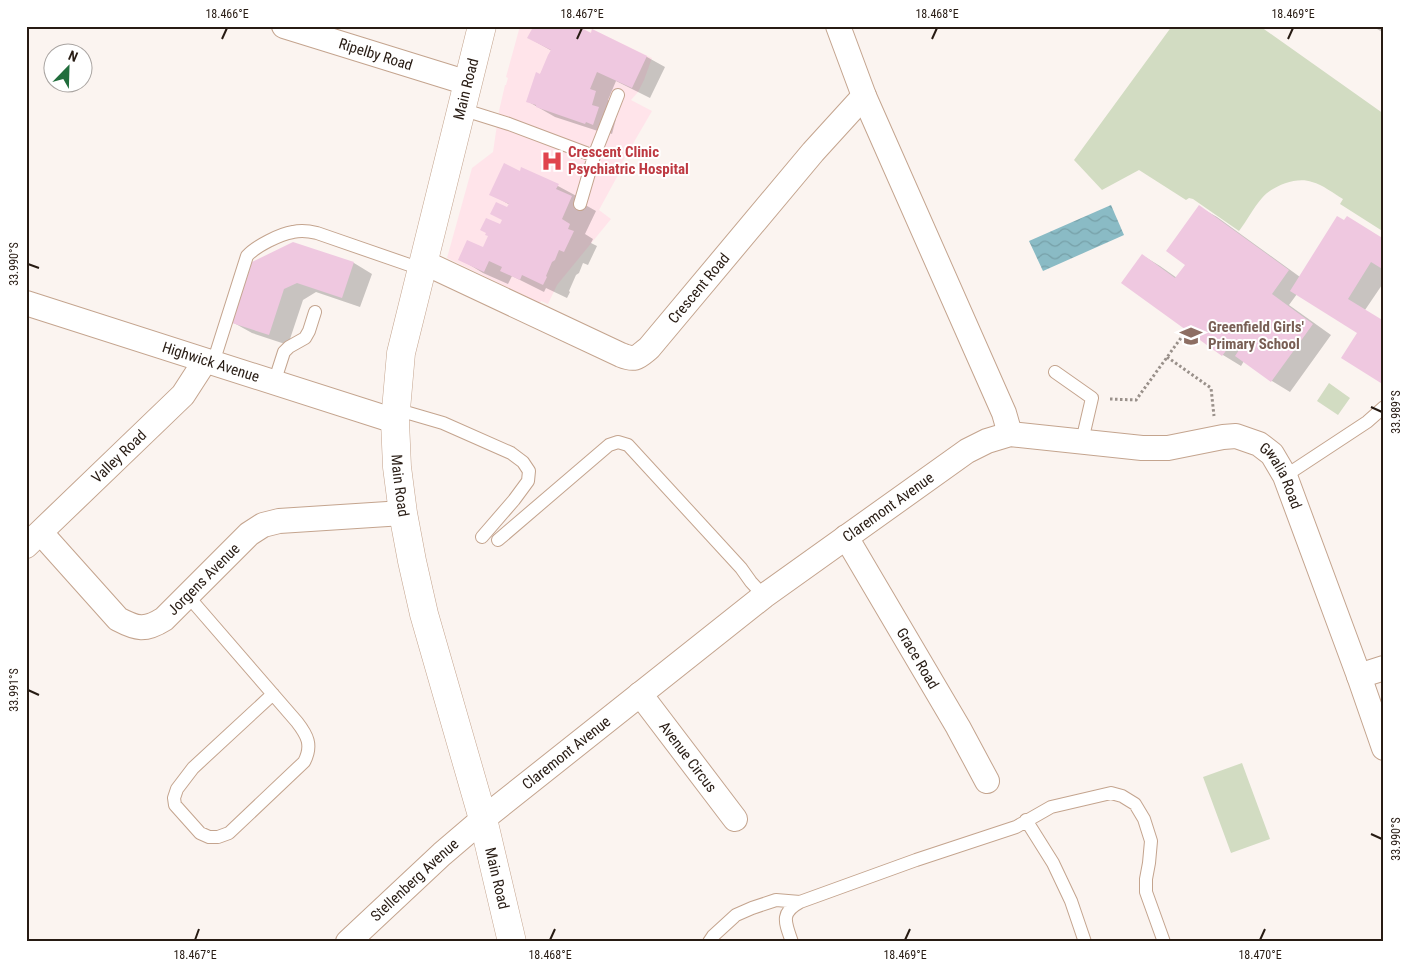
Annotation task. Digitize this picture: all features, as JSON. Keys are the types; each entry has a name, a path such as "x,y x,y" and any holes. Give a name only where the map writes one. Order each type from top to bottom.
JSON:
{"main road":[{"name":"Main Road","path":"482,26 401,354 395,415 397,467 412,561 424,614 483,818 512,942"}],"street":[{"name":"Ripelby Road","path":"284,26 464,96"},
{"path":"838,26 864,96 1004,413 1010,434"},
{"name":"Crescent Road","path":"422,265 621,355 629,358 638,357 649,348 813,152 864,96"},
{"name":"Highwick Avenue","path":"26,303 274,383 395,415"},
{"name":"Valley Road","path":"34,539 183,395 209,362"},
{"name":"Gwalia Road","path":"1010,434 1142,448 1168,448 1236,436 1259,444 1272,454 1285,476 1384,748"},
{"name":"Claremont Avenue","path":"483,818 764,596 967,450 987,440 1010,434"},
{"name":"Jorgens Avenue","path":"34,539 118,619 142,628 153,625 164,618 249,534 263,525 279,521 403,513"},
{"name":"Grace Road","path":"846,537 958,727 987,781"},
{"path":"1359,676 1384,668"},
{"name":"Avenue Circus","path":"640,694 735,819"},
{"name":"Stellenberg Avenue","path":"348,942 483,818"}],"lane":[{"path":"580,204 594,156 618,95"},
{"path":"464,96 509,124 594,156"},
{"path":"209,362 247,256 281,236 305,231 318,233 422,265"},
{"path":"274,383 284,352 304,338 309,331 315,312"},
{"path":"1055,372 1092,398 1082,441"},
{"path":"1285,476 1367,422 1384,407"},
{"path":"395,415 443,423 511,453 529,471 528,480 514,500 482,537"},
{"path":"498,540 609,445 618,442 628,445 741,568 764,596"},
{"path":"188,595 273,694 303,730 309,748 304,762 229,833 218,837 209,837 200,833 175,805 174,798 177,789 193,768 273,694"},
{"path":"792,942 786,922 787,913 790,908 800,902 916,860 1016,827 1051,807 1111,793 1122,796 1135,804 1144,819 1151,841 1146,892 1164,942"},
{"path":"1026,820 1053,863 1071,901 1085,942"},
{"path":"709,942 736,915 776,900 800,902"}],"path":[{"path":"1092,398 1136,400 1186,331"},
{"path":"1167,357 1211,388 1214,419"}],"shaded area":[{"name":"Crescent Clinic Psychiatric Hospital","path":"520,26 577,26 590,32 592,29 652,58 638,92 631,100 652,111 616,173 618,175 599,210 611,219 557,285 548,304 541,301 540,303 447,258 472,168 493,152 499,111 508,78 506,77"}],"green space":[{"path":"1172,26 1261,27 1384,114 1384,232 1340,204 1343,199 1320,185 1306,180 1285,183 1266,194 1239,231 1193,199 1189,198 1186,200 1139,170 1102,190 1074,160"},
{"path":"1329,383 1350,398 1338,415 1317,401"},
{"path":"1242,763 1270,839 1231,853 1203,777"}],"water":[{"path":"1111,205 1124,235 1043,271 1029,241"}],"building":[{"path":"527,26 577,26 591,33 592,29 647,56 632,88 597,72 590,89 596,91 592,105 599,107 593,125 586,122 585,124 526,102 536,72 540,74 551,50 527,38 532,29"},
{"path":"504,163 520,171 521,167 559,184 556,189 572,196 562,219 570,224 568,229 574,231 564,252 559,250 555,260 552,262 543,285 522,275 520,280 500,271 502,267 489,261 484,272 458,260 467,240 483,247 488,236 480,230 486,218 500,224 502,220 490,214 496,202 507,207 509,204 489,195"},
{"path":"1199,205 1289,270 1272,294 1313,324 1271,382 1235,356 1239,350 1231,344 1222,356 1121,283 1142,254 1175,278 1185,265 1166,251"},
{"path":"1337,216 1344,220 1347,216 1384,239 1384,270 1371,262 1348,299 1384,321 1384,385 1341,358 1357,333 1290,291"},
{"path":"293,242 354,262 342,298 297,283 284,289 269,335 232,323 252,262"}],"place":[{"name":"Crescent Clinic Psychiatric Hospital","path":"552,161"},
{"name":"Greenfield Girls' Primary School","path":"1191,336"}]}
